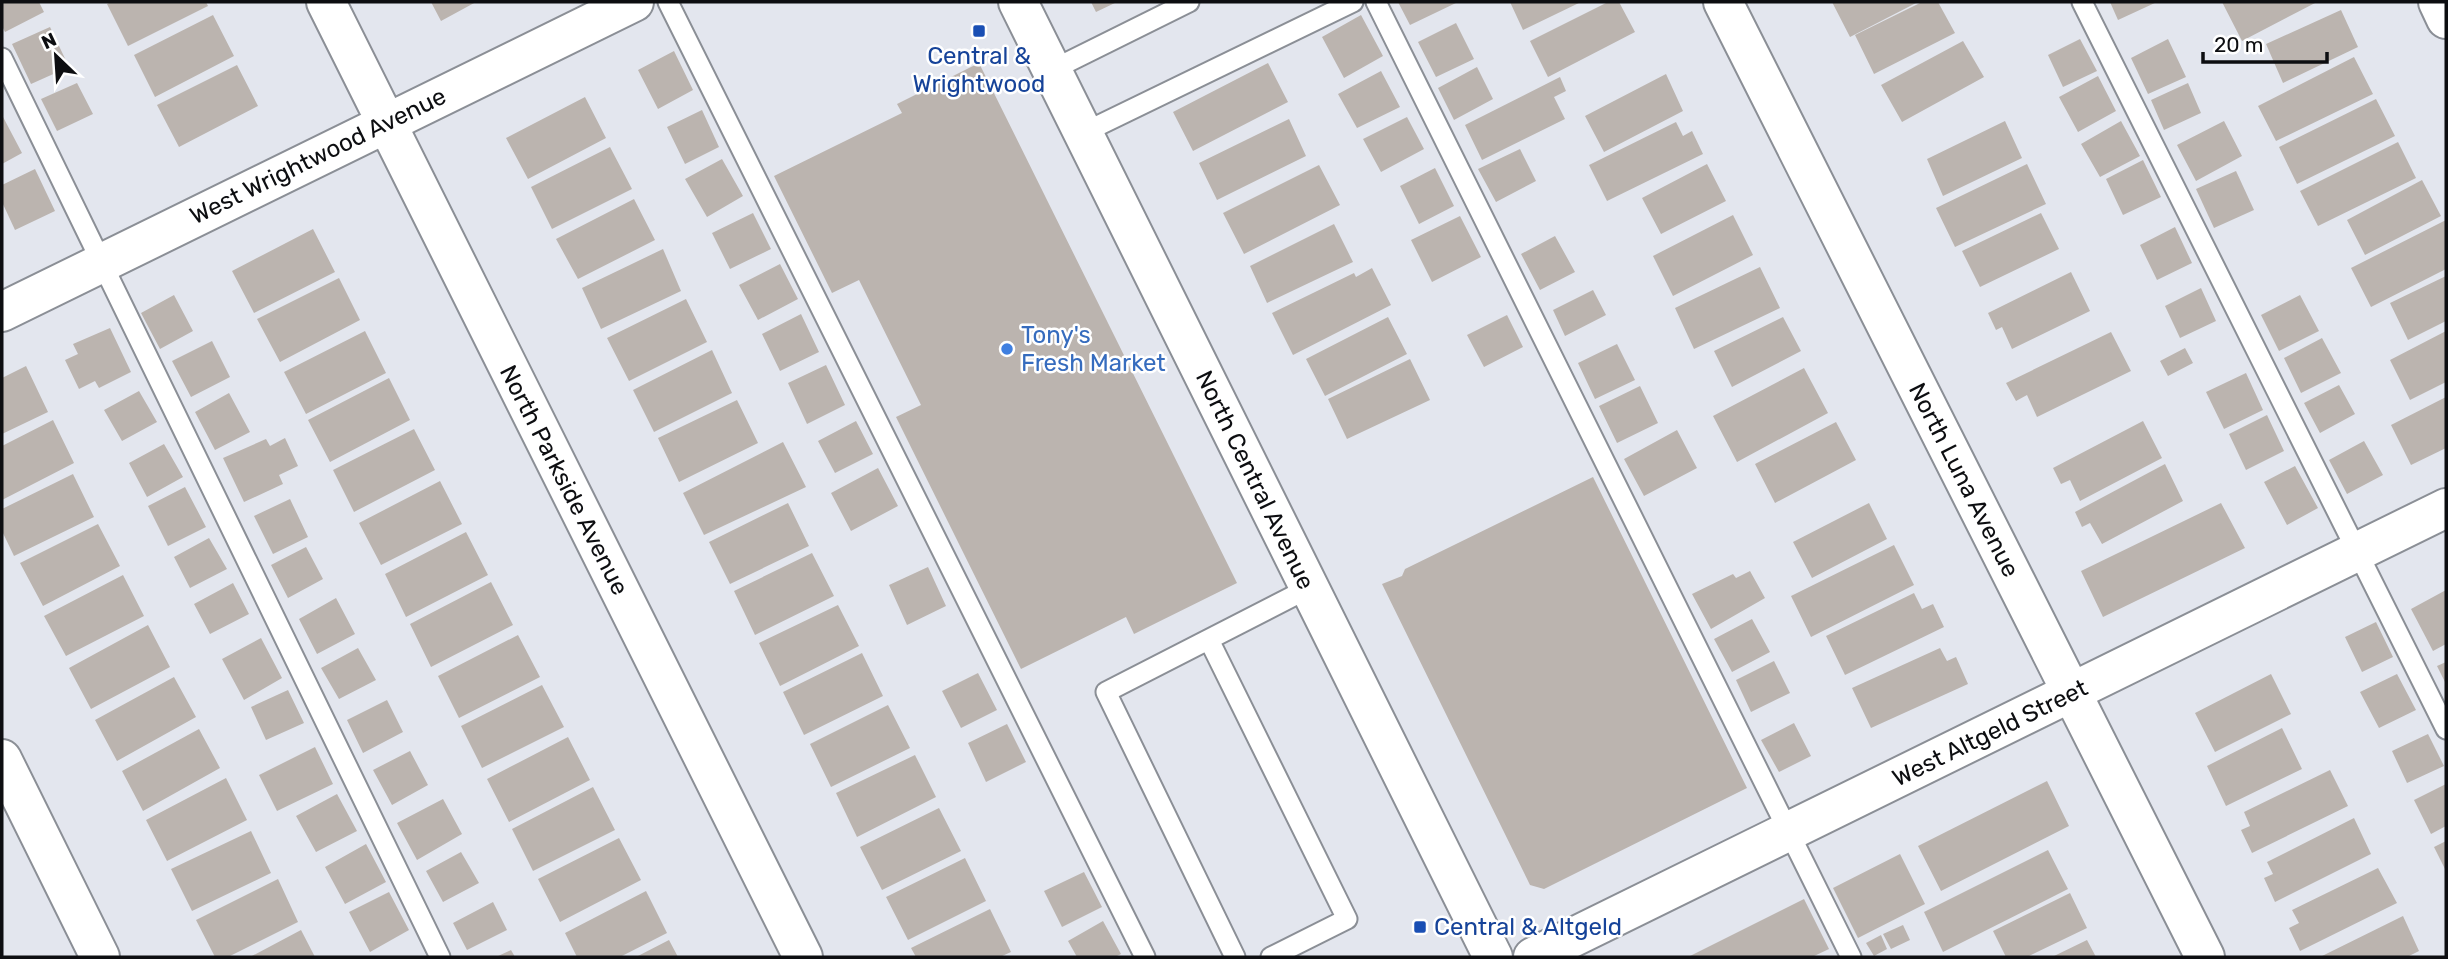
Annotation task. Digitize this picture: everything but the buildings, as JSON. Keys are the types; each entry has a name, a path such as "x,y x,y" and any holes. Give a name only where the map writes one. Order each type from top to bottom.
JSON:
{"street":[{"name":"North Parkside Avenue","path":"326,2 803,957"},
{"name":"West Wrightwood Avenue","path":"2,312 634,2"},
{"name":"North Central Avenue","path":"1018,2 1493,957"},
{"name":"North Luna Avenue","path":"1723,2 2205,957"},
{"path":"2438,2 2446,19"},
{"name":"West Altgeld Street","path":"1533,957 2446,508"},
{"path":"2,759 100,957"}],"lane":[{"path":"668,2 1145,957"},
{"path":"1052,70 1189,2"},
{"path":"1083,133 1353,2"},
{"path":"1376,2 1851,957"},
{"path":"2082,2 2446,729"},
{"path":"2,58 440,957"},
{"path":"1235,957 1106,692 1309,588"},
{"path":"1209,640 1348,919 1271,957"}],"place":[{"name":"Central & Wrightwood","path":"979,31"},
{"name":"Tony's Fresh Market","path":"1007,349"},
{"name":"Central & Altgeld","path":"1420,927"}]}
